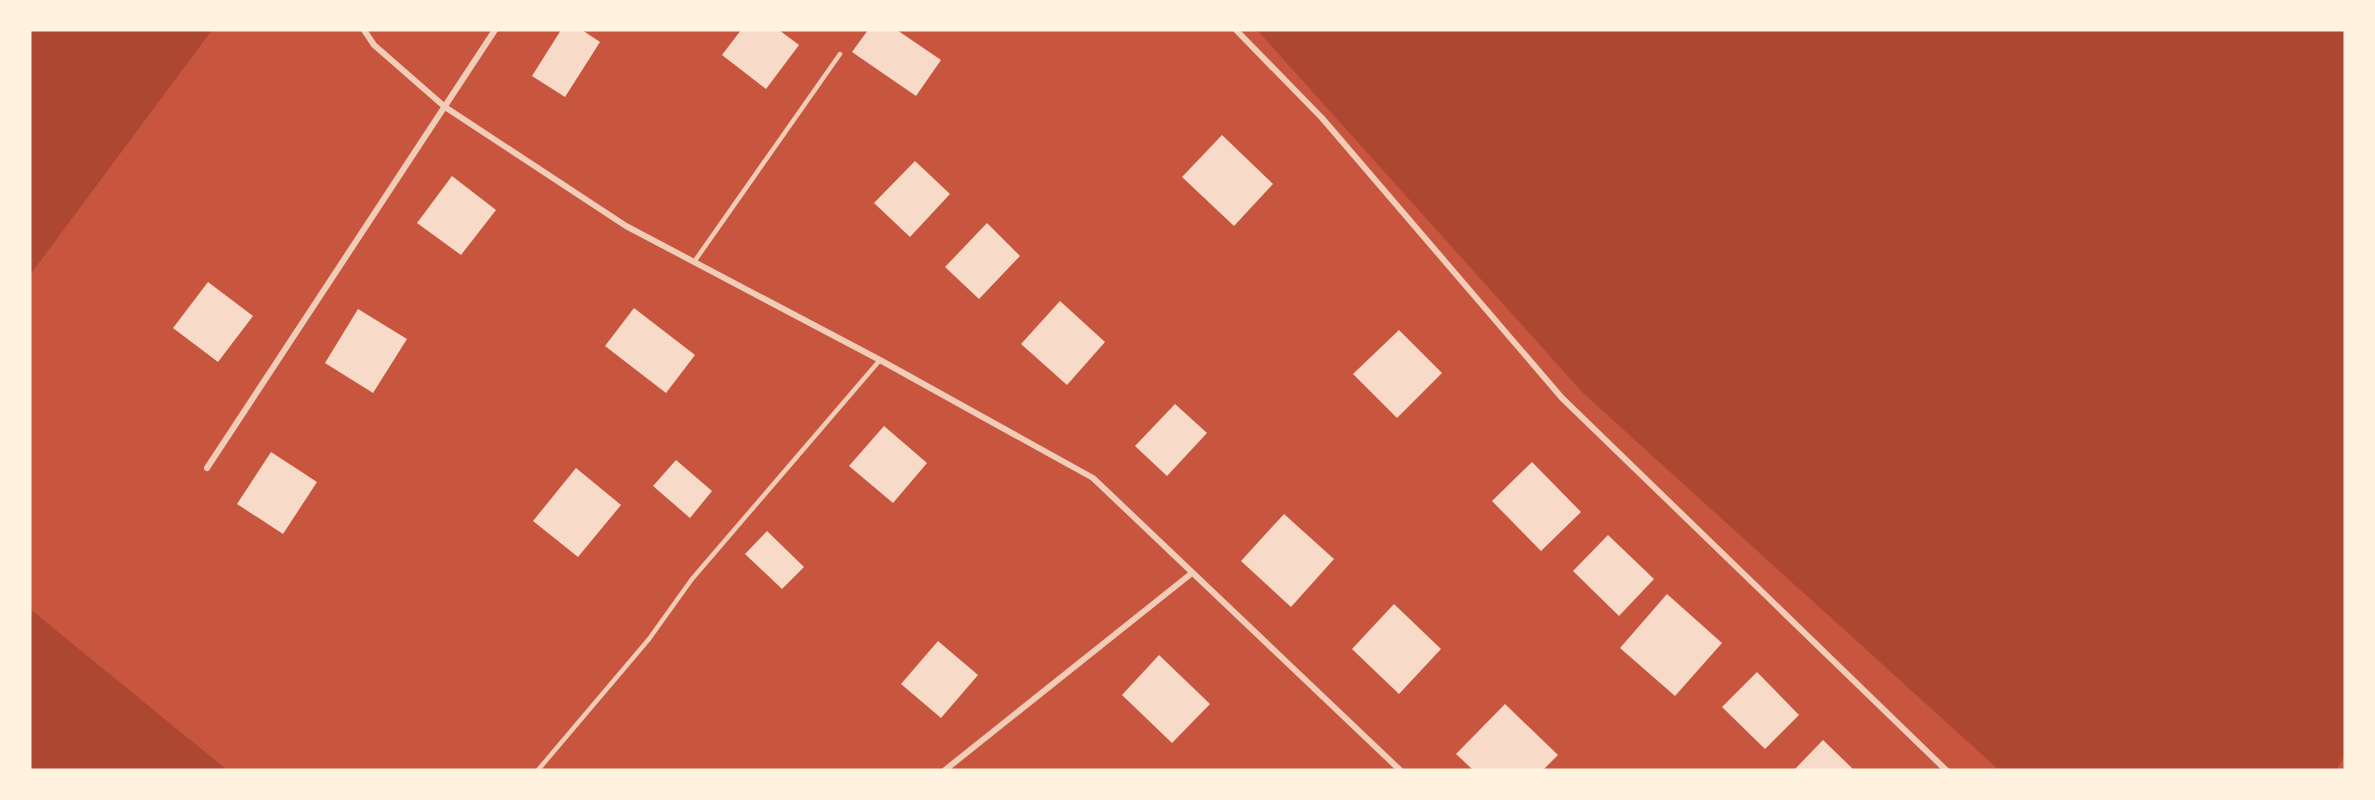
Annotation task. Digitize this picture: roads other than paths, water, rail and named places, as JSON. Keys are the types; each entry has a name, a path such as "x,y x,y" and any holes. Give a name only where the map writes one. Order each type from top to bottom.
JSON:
{"street":[{"path":"364,30 374,45 445,107 626,226 880,360 1093,478 1400,770"},
{"path":"207,468 495,30"},
{"path":"1236,30 1322,118 1562,398 1946,770"},
{"path":"945,770 1192,573"}],"lane":[{"path":"694,262 840,54"},
{"path":"538,770 650,639 692,579 880,360"}]}
